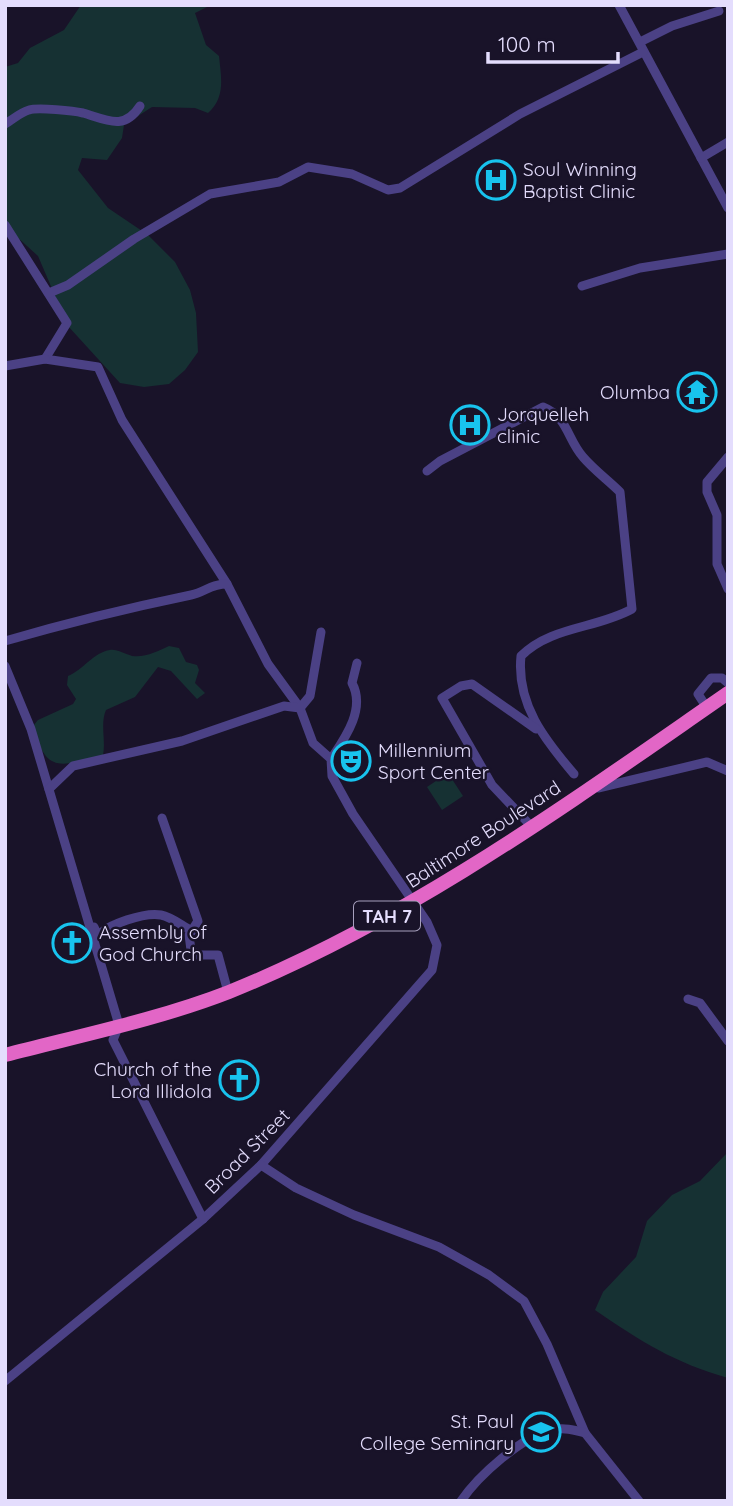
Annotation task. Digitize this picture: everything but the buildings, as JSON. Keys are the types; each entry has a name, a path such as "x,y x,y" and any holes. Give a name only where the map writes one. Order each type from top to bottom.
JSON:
{"highway":[{"name":"Baltimore Boulevard","path":"5,1055 119,1025 228,992 354,935 532,827 728,693"}],"street":[{"path":"619,5 728,208"},
{"path":"640,42 673,26 719,11"},
{"path":"49,293 68,285 134,239 210,194 279,181 308,167 352,174 388,190 400,188 520,114 643,52"},
{"path":"5,124 29,110 79,112 107,123 122,122 133,117 140,106"},
{"path":"701,158 728,142"},
{"path":"5,225 67,323 45,359"},
{"path":"582,286 640,268 728,254"},
{"path":"5,366 45,359 98,368 122,420 227,584 268,664 300,708 313,743 331,759 352,727 357,692 352,683 357,663"},
{"path":"427,471 440,461 543,407 555,412 565,423 582,456 620,492 632,609 600,623 542,638 521,656 519,675 523,692 540,732"},
{"path":"728,457 707,482 707,492 717,515 717,564 728,589"},
{"path":"5,641 110,611 196,594 212,584 227,584"},
{"path":"300,708 310,696 321,632"},
{"path":"5,666 42,763 84,903 119,1025 113,1040 202,1219"},
{"path":"707,708 698,694 711,678 722,678 728,683"},
{"path":"532,827 492,785 442,698 460,686 472,684 540,732 574,774"},
{"path":"42,763 50,791 73,766 182,741 284,706 300,708"},
{"name":"Broad Street","path":"5,1381 202,1219 261,1165 432,970 437,945 427,922 353,814 332,776 331,759"},
{"path":"583,793 629,778 708,762 728,771"},
{"path":"162,818 198,921 189,935 193,953 218,955 228,992"},
{"path":"84,903 98,936 106,928 153,915 169,918 192,931"},
{"path":"688,999 700,1003 716,1029 728,1041"},
{"path":"261,1165 296,1188 354,1215 439,1247 489,1275 524,1301 547,1344 585,1433 639,1501"},
{"path":"461,1501 488,1471 534,1436 553,1429 585,1433"}],"green space":[{"path":"81,5 211,5 195,13 206,45 219,56 221,86 214,107 208,113 195,108 152,107 124,125 122,138 107,160 82,158 78,170 108,208 148,235 175,262 190,290 196,313 198,352 185,370 169,384 144,387 120,383 68,326 38,256 5,226 5,67 18,63 30,48 64,30"},
{"path":"169,646 179,648 186,662 197,665 199,670 195,683 205,693 197,699 171,671 158,667 135,697 106,710 103,721 103,755 66,764 50,760 38,742 33,726 38,720 73,704 76,699 67,685 68,676 104,651 113,650 142,656"},
{"path":"448,773 463,796 442,810 427,787"},
{"path":"728,1152 728,1378 658,1350 595,1310 603,1292 636,1257 647,1221 672,1195 700,1181"}],"place":[{"name":"Soul Winning Baptist Clinic","path":"496,180"},
{"name":"Olumba","path":"697,392"},
{"name":"Jorquelleh clinic","path":"470,425"},
{"name":"Millennium Sport Center","path":"351,761"},
{"name":"Assembly of God Church","path":"72,943"},
{"name":"Church of the Lord Illidola","path":"239,1080"},
{"name":"St. Paul College Seminary","path":"541,1432"}]}
